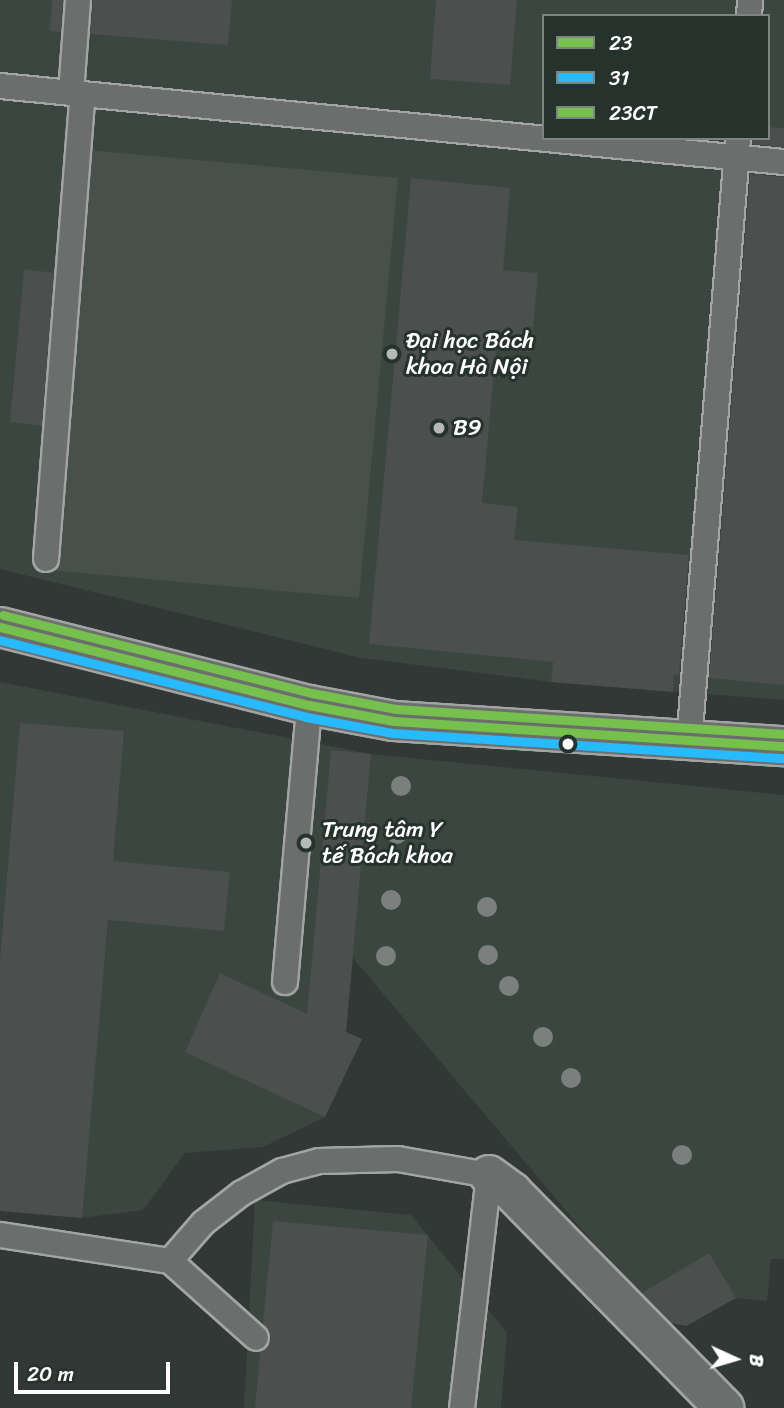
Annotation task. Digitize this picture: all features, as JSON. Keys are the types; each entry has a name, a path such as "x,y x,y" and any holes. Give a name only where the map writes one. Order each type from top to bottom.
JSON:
{"street":[{"path":"0,627 310,705 394,721 784,746"},
{"path":"489,1175 512,1192 724,1408"}],"lane":[{"path":"46,559 77,93 78,0"},
{"path":"0,86 542,132"},
{"path":"642,140 738,148 784,162"},
{"path":"689,742 738,148"},
{"path":"285,982 310,705"},
{"path":"170,1261 203,1223 242,1193 282,1171 319,1161 398,1159 489,1175 462,1408"},
{"path":"0,1235 170,1261 256,1338"}],"shaded area":[{"name":"Đại học Bách khoa Hà Nội","path":"0,0 784,0 784,700 551,682 361,658 0,569"},
{"path":"87,150 398,178 359,598 49,570"},
{"path":"0,682 371,754 784,795 784,1259 771,1259 767,1301 736,1298 686,1326 659,1321 353,958 346,1032 362,1039 325,1117 263,1147 185,1153 143,1210 82,1218 0,1210"},
{"path":"255,1200 411,1215 507,1333 501,1408 244,1408"}],"building":[{"path":"52,0 63,0 61,32 50,31"},
{"path":"93,0 232,0 228,45 90,34"},
{"path":"436,0 517,0 510,85 430,79"},
{"path":"770,127 784,128 784,147 752,144 753,140 770,140"},
{"path":"750,174 784,177 784,685 709,678"},
{"name":"B9","path":"411,178 510,188 503,270 538,273 531,352 496,349 482,503 518,507 514,540 689,555 679,675 674,675 673,692 551,682 553,662 369,644"},
{"path":"24,269 54,273 42,426 10,422"},
{"path":"20,723 124,731 113,861 230,872 224,931 108,920 82,1218 0,1211 0,960"},
{"path":"331,750 371,754 346,1032 362,1039 325,1117 185,1052 220,973 307,1014"},
{"path":"273,1221 428,1235 411,1408 255,1408 260,1352 271,1340 263,1324"},
{"path":"709,1253 736,1298 686,1326 671,1323 642,1293"}],"transit line":[{"name":"23CT","path":"3,615 312,693 396,709 784,734"},
{"name":"23","path":"0,627 309,705 394,721 784,746"},
{"name":"31","path":"0,640 306,717 392,733 783,758"}],"place":[{"name":"Đại học Bách khoa Hà Nội","path":"392,354"},
{"name":"B9","path":"439,428"},
{"name":"Trung tâm Y tế Bách khoa","path":"306,843"}]}
